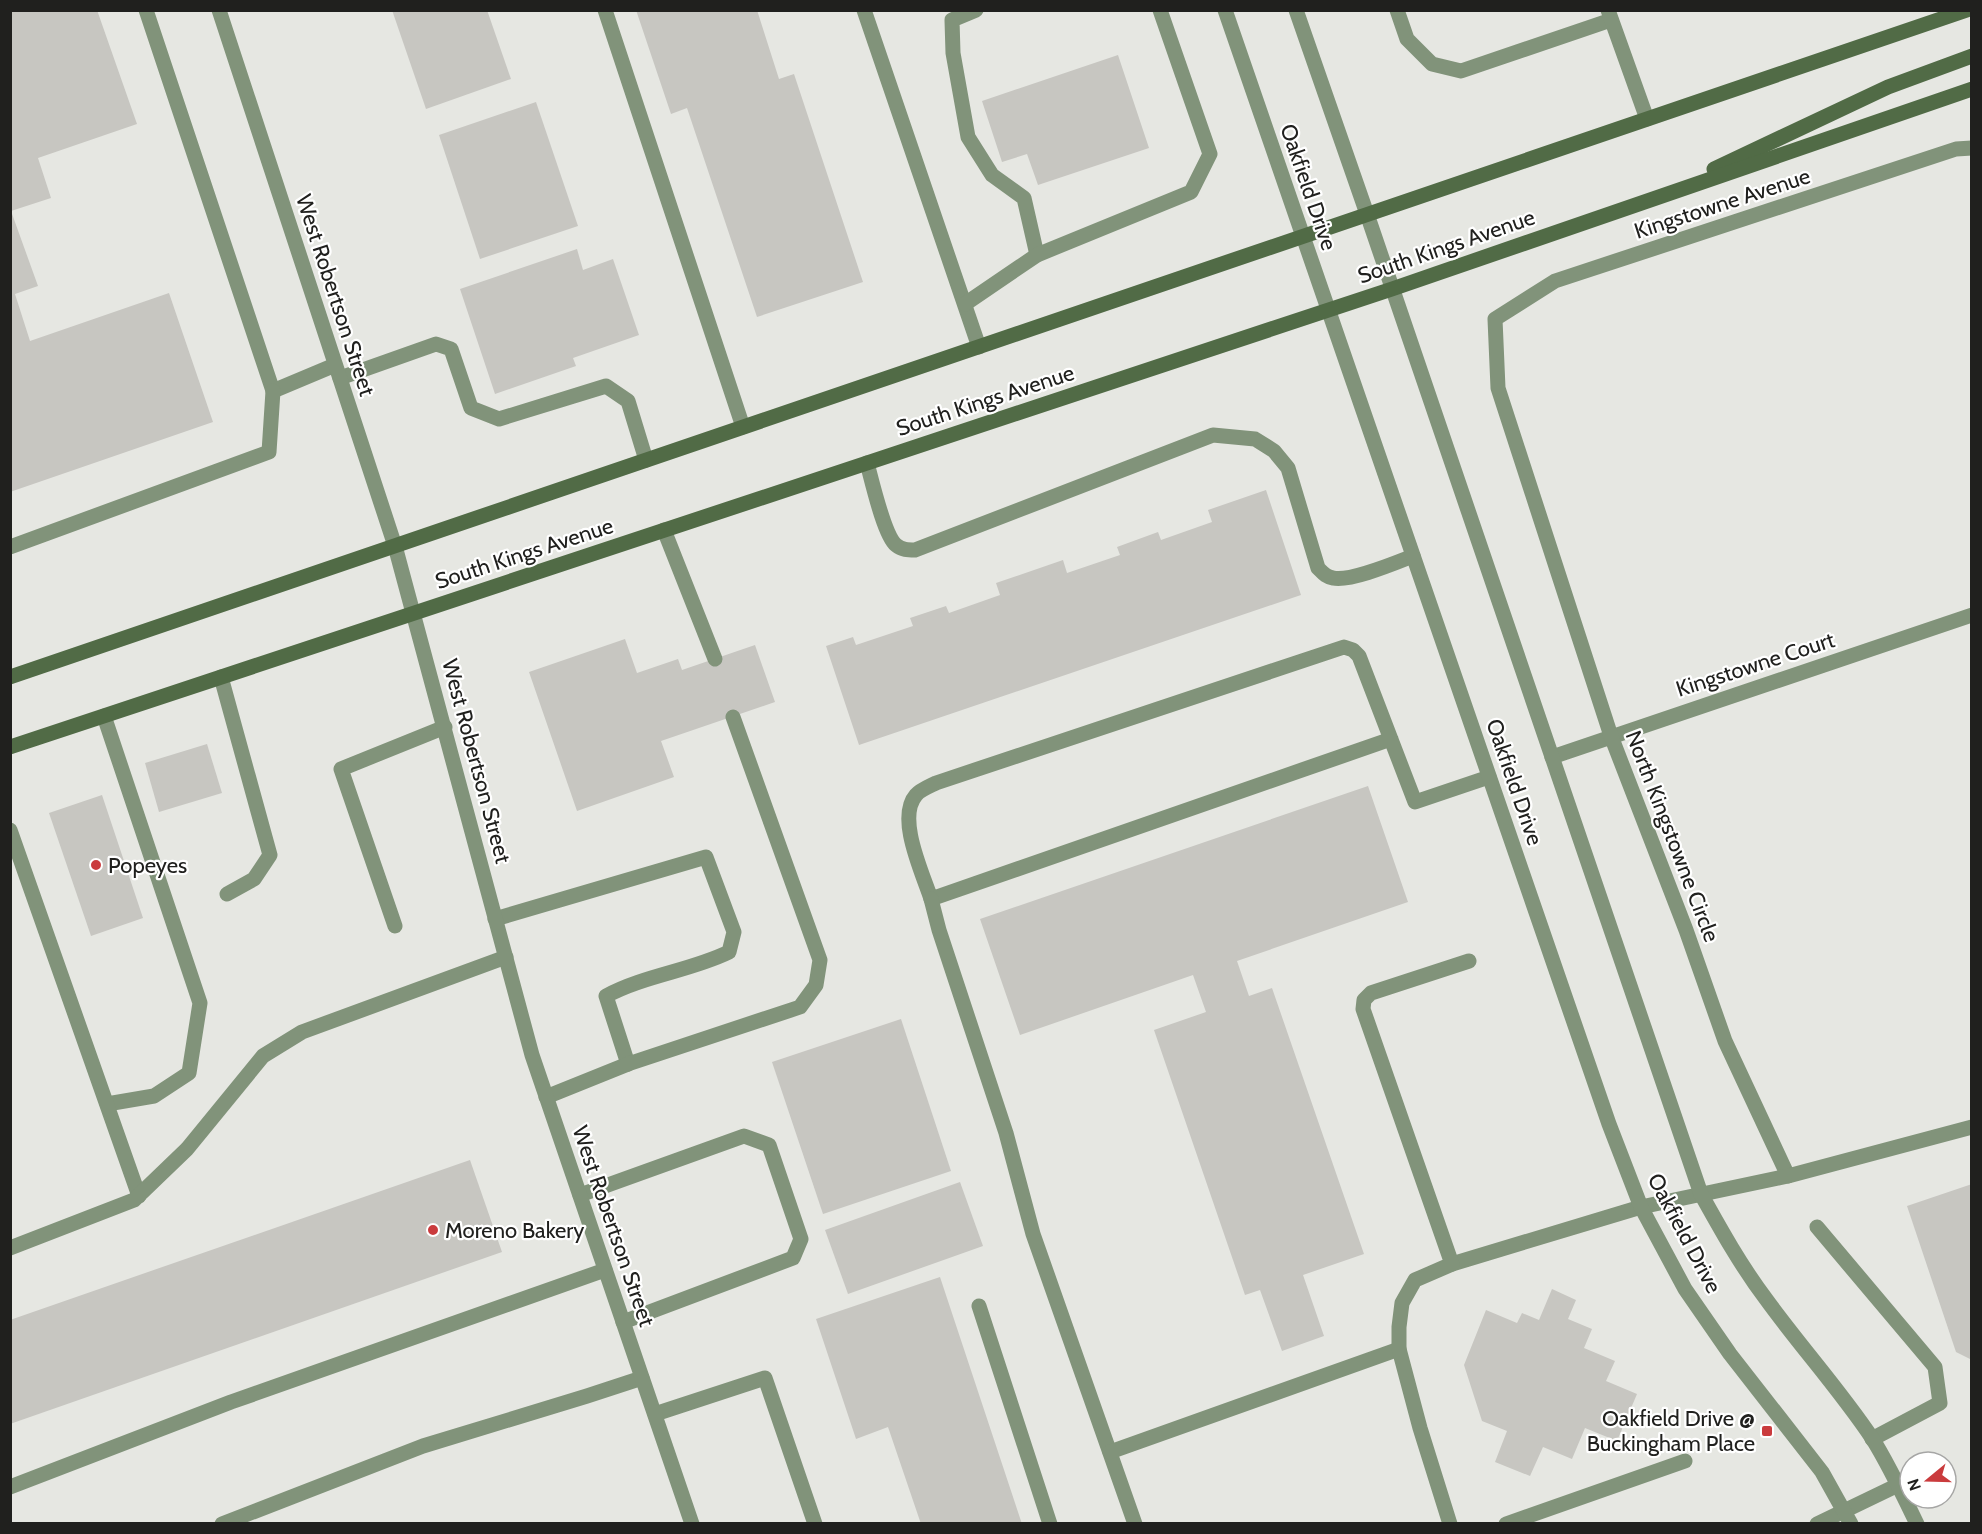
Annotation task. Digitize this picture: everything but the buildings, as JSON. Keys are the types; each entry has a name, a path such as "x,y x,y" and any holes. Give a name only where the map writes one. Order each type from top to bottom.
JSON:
{"main road":[{"name":"South Kings Avenue","path":"10,677 1957,12"},
{"path":"1647,201 1888,87 1971,56"},
{"name":"South Kings Avenue","path":"10,747 1392,289 1971,89"}],"street":[{"path":"10,547 269,452 273,391 146,10"},
{"name":"West Robertson Street","path":"219,10 395,546 532,1055 692,1524"},
{"path":"605,10 743,427"},
{"path":"864,10 979,347"},
{"path":"976,10 952,20 953,53 968,137 992,175 1024,198 1036,255"},
{"path":"964,304 1036,255 1191,192 1210,154 1160,10"},
{"name":"Oakfield Drive","path":"1225,10 1609,1124 1641,1207 1685,1289 1730,1354 1822,1472 1849,1517"},
{"name":"Oakfield Drive","path":"1296,10 1701,1194 1731,1248 1765,1299 1847,1403 1898,1485"},
{"path":"1397,10 1407,39 1432,64 1461,71 1609,15 1647,119"},
{"name":"Kingstowne Avenue","path":"1495,320 1555,281 1956,149 1971,148"},
{"name":"North Kingstowne Circle","path":"1495,320 1498,388 1611,736 1686,930 1725,1041 1788,1176"},
{"path":"273,391 436,344 451,349 471,408 499,420 606,386 628,401 646,460"},
{"path":"867,463 888,531 895,544 903,550 915,550 1213,435 1255,439 1274,451 1288,468 1318,567 1326,576 1336,579 1351,577 1413,556"},
{"path":"664,530 715,659"},
{"name":"Kingstowne Court","path":"1552,757 1971,615"},
{"path":"1135,1524 1033,1234 1006,1133 909,831 909,808 916,794 936,783 1344,647 1353,650 1359,656 1415,802 1489,777"},
{"path":"221,677 270,855 254,879 227,894"},
{"path":"104,716 200,1003 189,1073 154,1096 107,1104"},
{"path":"546,1097 628,1064 800,1007 816,985 820,960 733,717"},
{"path":"395,926 341,769 445,727"},
{"path":"931,899 1391,740"},
{"path":"10,831 139,1196"},
{"path":"495,919 706,857 734,932 729,952 707,963 625,986 606,996 628,1064"},
{"path":"10,1248 134,1200 187,1149 263,1056 302,1032 506,957"},
{"path":"1452,1264 1363,1009 1364,1000 1371,993 1469,961"},
{"path":"1450,1524 1399,1350 1402,1303 1415,1280 1452,1264 1641,1207 1788,1176 1971,1127"},
{"path":"580,1195 744,1136 769,1145 801,1239 793,1258 623,1322"},
{"path":"1817,1227 1935,1367 1940,1403 1872,1440"},
{"path":"10,1487 231,1402 605,1270"},
{"path":"978,1306 1050,1524"},
{"path":"1110,1452 1399,1350"},
{"path":"222,1524 423,1446 588,1396 642,1377"},
{"path":"655,1414 765,1378 815,1524"},
{"path":"1506,1524 1685,1461"},
{"path":"1817,1524 1849,1517 1898,1485"},
{"name":"Oakfield Drive","path":"1910,1510 1917,1524"}],"place":[{"name":"Popeyes","path":"96,865"},
{"name":"Moreno Bakery","path":"433,1230"},
{"name":"Oakfield Drive @ Buckingham Place","path":"1767,1431"}]}
